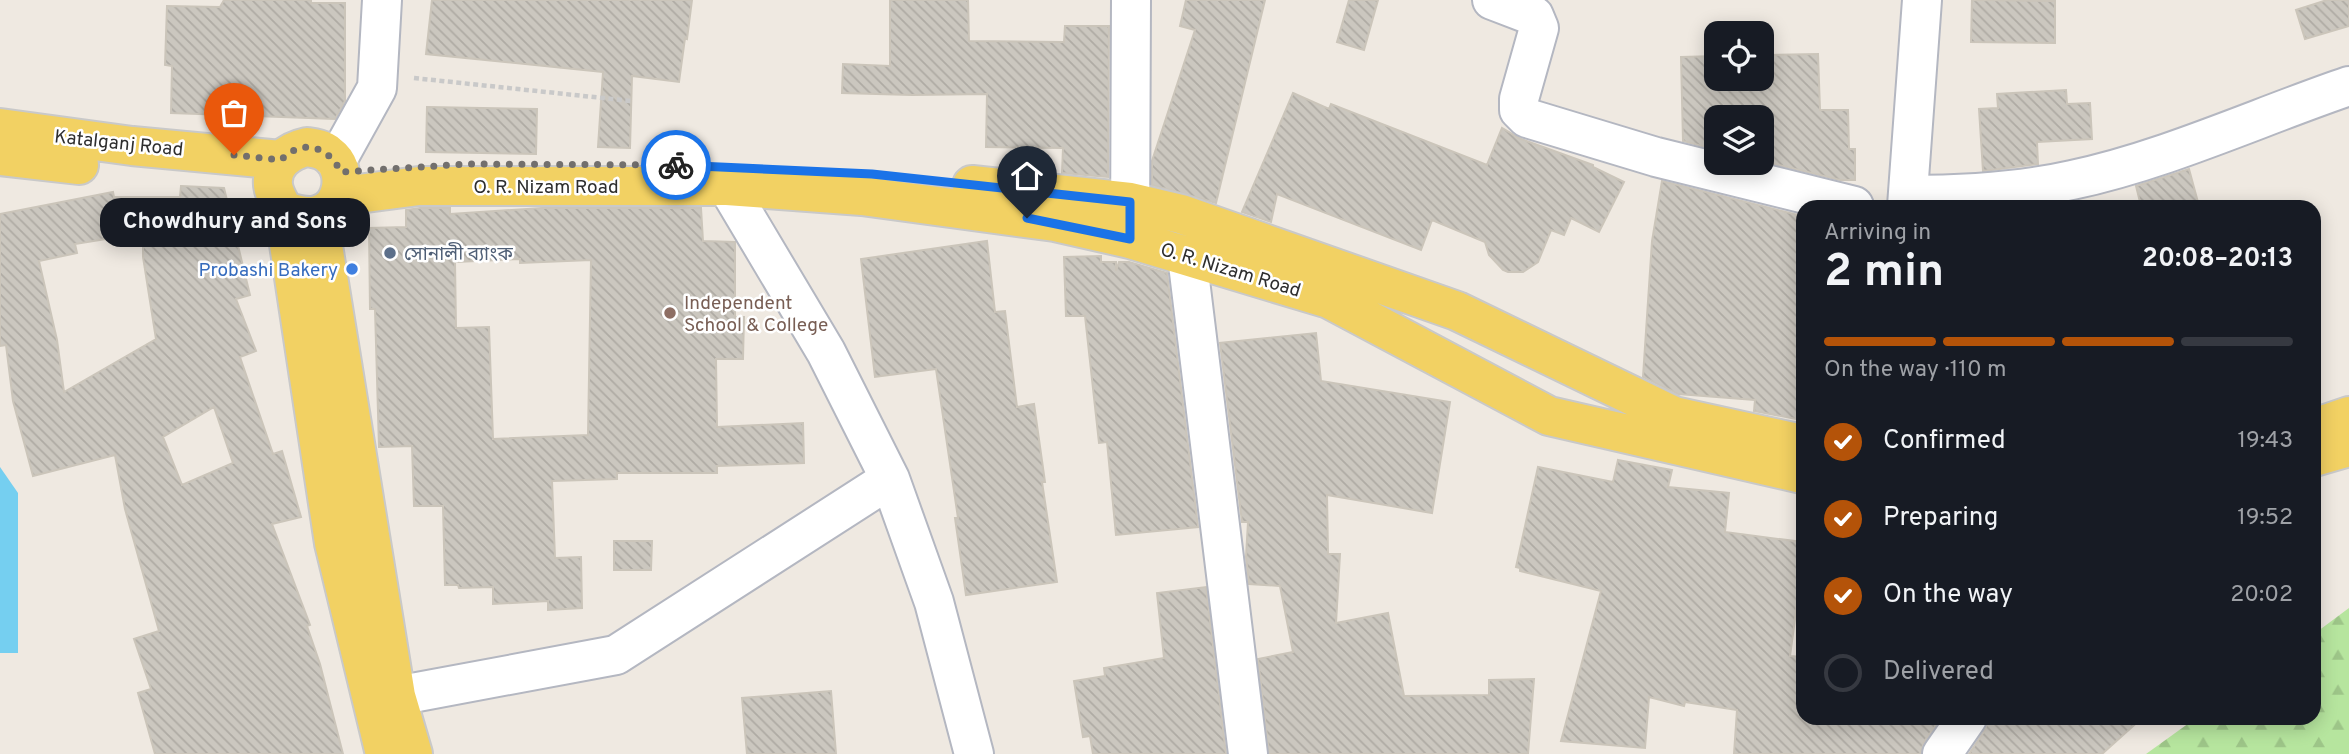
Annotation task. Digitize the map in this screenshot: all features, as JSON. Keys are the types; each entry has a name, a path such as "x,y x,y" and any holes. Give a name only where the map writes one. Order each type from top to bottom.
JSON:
{"main road":[{"name":"Katalganj Road","path":"0,128 132,146 310,187"},
{"name":"Katalganj Road","path":"0,156 310,187"},
{"path":"310,187 468,164 658,164 872,174 1130,220 1181,214 1457,312 1674,416 1796,443"},
{"name":"O. R. Nizam Road","path":"310,187 358,194 419,186 727,186 862,196 1055,222 1130,220 1188,256 1329,299 1549,416 1796,473"},
{"path":"310,187 396,696 413,754"},
{"path":"310,187 334,543 385,754"},
{"path":"2321,426 2349,416"},
{"path":"2321,455 2349,447"}],"street":[{"path":"310,187 377,88 382,0"},
{"path":"1130,220 1131,0"},
{"path":"1492,0 1534,16 1539,28 1519,99 1519,110 1527,118 1656,157 1830,200"},
{"path":"1907,200 1922,0"},
{"path":"1916,200 2071,180 2152,157 2349,86"},
{"path":"727,186 826,352 890,479 934,602 974,754"},
{"path":"1188,256 1248,754"},
{"path":"396,696 616,655 890,479"},
{"path":"1942,754 1962,725"}],"path":[{"path":"378,74 631,101"}],"green space":[{"path":"2349,608 2349,754 2146,754 2186,725 2321,725 2321,629"}],"water":[{"path":"0,467 18,493 18,653 0,653"}],"building":[{"path":"224,0 311,0 311,3 345,3 345,101 335,119 171,113 172,66 165,65 167,6 220,7"},
{"path":"432,0 692,0 679,82 632,76 630,148 598,147 603,72 426,54"},
{"path":"890,0 968,0 969,41 1064,42 1065,26 1109,26 1108,177 1062,173 1063,148 986,147 987,94 842,93 843,64 890,66"},
{"path":"1186,0 1265,0 1216,203 1152,185 1152,161 1195,30 1180,26"},
{"path":"1349,0 1378,0 1364,50 1337,42"},
{"path":"1972,0 2055,1 2055,43 1971,42"},
{"path":"2327,0 2349,0 2349,26 2305,39 2296,10"},
{"path":"1818,54 1820,110 1848,110 1849,149 1855,149 1855,180 1840,180 1774,164 1774,105 1704,105 1704,147 1683,141 1681,57 1704,56 1704,91 1774,91 1774,55"},
{"path":"2066,90 2067,104 2090,103 2092,139 2037,142 2038,164 1983,171 1979,109 1998,108 1997,94"},
{"path":"1293,93 1329,109 1331,104 1487,165 1502,128 1521,139 1593,165 1624,182 1599,232 1571,218 1564,235 1551,230 1538,262 1523,272 1503,270 1489,255 1485,242 1432,220 1421,250 1277,194 1271,222 1242,212"},
{"path":"427,107 537,109 536,154 426,152"},
{"path":"2189,169 2197,200 2140,200 2136,186"},
{"path":"1662,181 1796,214 1796,419 1754,411 1755,400 1678,394 1643,377 1652,241"},
{"path":"181,186 224,188 250,295 236,299 256,351 240,357 273,454 282,451 301,517 272,524 310,625 307,626 320,664 343,754 155,754 138,693 151,689 134,639 159,631 125,509 115,455 33,476 13,401 6,345 0,346 0,214 113,192 114,197 180,197","holes":["143,233 143,257 156,339 64,392 57,340 39,261 77,253 75,244","214,407 233,463 182,485 163,437"]},
{"path":"450,208 450,214 542,208 701,208 703,241 735,242 735,317 744,317 743,359 716,359 717,427 803,423 804,463 717,466 717,473 617,473 617,479 552,481 555,558 581,557 582,608 548,610 548,601 493,604 493,587 459,588 458,585 445,585 443,506 414,506 412,446 379,447 375,309 370,309 369,228 406,227 406,210","holes":["520,259 520,263 591,260 588,435 493,439 489,327 456,328 455,262"]},
{"path":"987,241 995,312 1005,311 1017,407 1034,404 1057,582 966,595 955,518 958,518 936,369 875,377 861,259"},
{"path":"1101,256 1101,262 1116,262 1116,271 1119,262 1129,262 1167,273 1198,527 1116,535 1107,442 1099,443 1085,316 1066,316 1064,257"},
{"path":"1316,333 1321,381 1450,402 1432,513 1327,495 1328,554 1340,554 1336,623 1388,613 1404,696 1489,695 1489,680 1534,679 1528,754 1269,754 1258,659 1293,652 1280,586 1249,584 1246,557 1248,522 1242,522 1220,343"},
{"path":"1618,460 1672,470 1668,487 1729,493 1725,532 1796,541 1796,612 1790,656 1796,656 1796,725 1936,725 1924,742 1920,754 1734,754 1737,710 1685,702 1684,706 1649,697 1645,748 1561,741 1601,591 1520,571 1520,568 1516,567 1538,467 1613,482"},
{"path":"614,541 652,541 651,570 614,570"},
{"path":"1206,587 1226,754 1093,754 1090,736 1083,737 1074,681 1105,676 1104,668 1164,658 1157,593"},
{"path":"831,691 836,754 747,754 742,698"},
{"path":"1986,725 2134,725 2102,754 1969,754"}],"way so far":[{"path":"234,155 281,160 286,155 307,147 328,154 341,172 468,164 676,165"}],"place":[{"name":"Chowdhury and Sons","path":"234,155"},
{"name":"সোনালী ব্যাংক","path":"390,253"},
{"name":"Probashi Bakery","path":"352,269"},
{"name":"Independent School & College","path":"670,313"}],"route":[{"path":"676,165 872,174 1130,202 1130,239 1027,218"}]}
